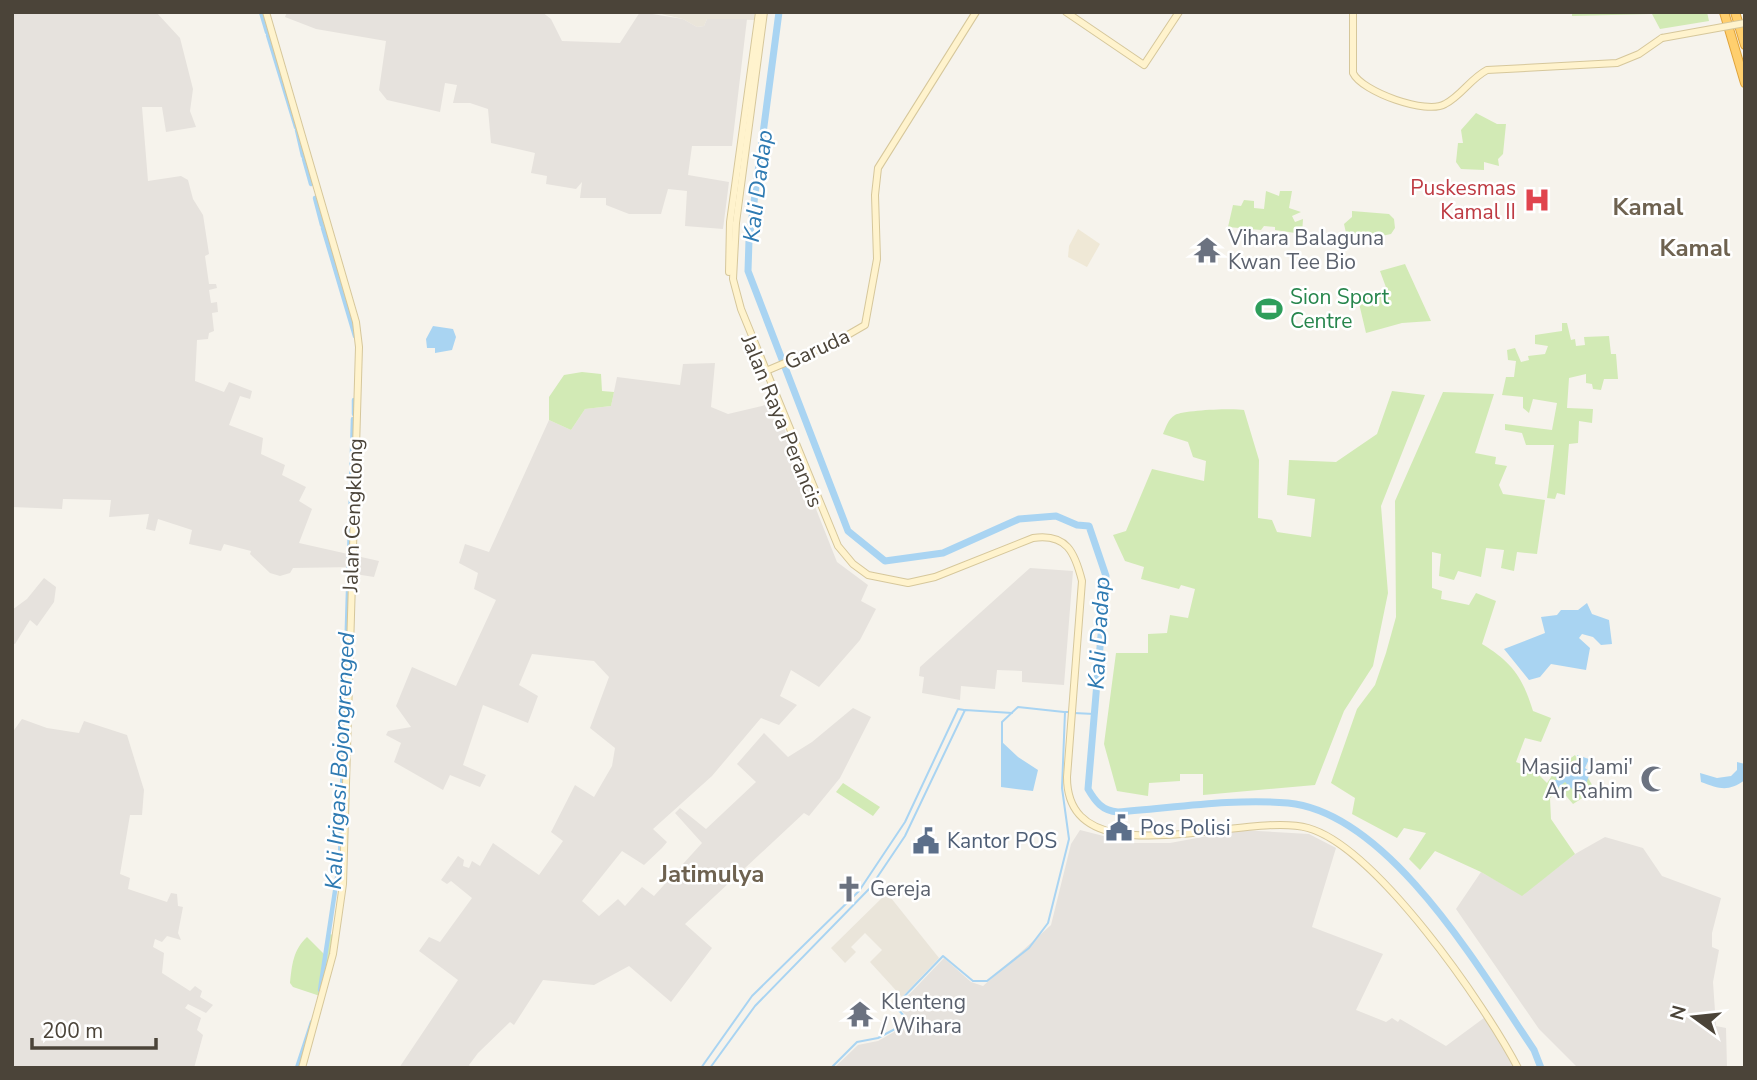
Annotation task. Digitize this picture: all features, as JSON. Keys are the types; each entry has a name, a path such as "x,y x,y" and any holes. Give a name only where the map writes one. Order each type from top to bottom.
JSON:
{"highway":[{"path":"1724,12 1745,83"},
{"path":"1735,12 1745,45"}],"street":[{"name":"Jalan Cengklong","path":"266,12 356,322 359,347 343,884 333,954 302,1068"},
{"name":"Jalan Raya Perancis","path":"761,12 733,270 741,309 768,370 834,539 845,556 864,573 889,581 917,582 1028,540 1044,538 1068,547 1078,560 1080,573 1069,793 1080,816 1112,834 1174,835 1240,825 1284,824 1307,828 1334,840 1373,875 1440,947 1518,1068"},
{"name":"Garuda","path":"768,370 866,325 877,259 875,195 878,168 976,12"},
{"path":"1066,12 1144,65 1179,12"},
{"path":"1353,12 1353,73 1356,80 1376,92 1426,106 1443,106 1473,78 1487,70 1617,63 1639,54 1662,38 1745,23"}],"shaded area":[{"path":"12,12 156,12 180,38 193,89 190,111 196,127 166,132 162,107 142,107 148,181 181,176 188,180 193,199 203,215 209,254 205,256 209,284 216,284 217,288 209,290 211,303 217,302 218,312 212,313 214,331 209,333 208,339 197,340 195,381 224,392 229,382 252,391 250,399 240,396 229,425 263,438 261,454 285,465 282,475 306,487 299,501 312,509 299,543 379,561 374,577 355,574 354,567 293,568 290,573 280,576 270,573 250,554 251,551 224,544 221,551 189,544 192,530 158,519 155,531 146,529 149,514 109,517 111,500 63,499 62,509 12,507"},
{"path":"287,12 542,12 551,19 562,41 620,43 640,12 683,19 697,27 704,26 707,19 747,19 732,146 692,146 688,175 729,182 723,229 685,226 687,191 668,189 661,214 629,214 606,205 606,198 580,198 582,182 576,189 546,184 547,176 531,173 535,153 491,143 488,109 470,103 453,103 457,85 445,83 440,112 387,100 379,90 386,41 316,29 285,17"},
{"path":"653,12 755,12 754,20 707,19 704,26 697,27 683,19"},
{"path":"1078,229 1100,244 1087,267 1068,257 1069,246"},
{"path":"715,363 711,407 728,414 774,403 837,562 868,585 861,601 876,609 860,640 819,687 791,670 780,696 797,705 779,725 761,718 712,776 653,829 667,842 662,848 644,865 622,851 582,901 599,916 618,899 625,906 642,887 654,896 702,843 675,813 680,808 706,829 756,782 737,764 764,733 788,757 812,742 853,708 871,717 840,778 809,816 804,813 685,924 712,948 671,1002 629,966 594,985 543,980 514,1025 510,1022 478,1053 469,1065 472,1068 399,1068 458,980 419,951 429,937 440,942 472,898 451,881 447,884 441,880 458,856 464,860 463,866 469,868 472,861 480,866 493,843 539,875 563,841 551,832 575,785 594,797 612,766 615,748 590,728 609,677 594,661 532,654 519,685 538,696 528,723 483,705 463,765 486,775 480,787 450,775 443,790 394,762 401,743 386,735 388,731 411,727 396,706 412,667 456,686 496,600 474,589 478,573 459,563 465,544 489,552 549,420 571,430 585,409 611,406 617,377 680,385 683,364"},
{"path":"1030,568 1073,571 1064,685 1022,682 1022,671 997,670 995,689 961,686 960,700 922,693 924,677 919,676 920,667"},
{"path":"44,578 56,587 54,602 37,626 30,620 15,644 12,643 12,610 27,599"},
{"path":"22,719 47,728 79,733 84,721 127,735 144,790 142,815 130,815 120,874 130,878 128,889 167,902 171,893 177,894 178,906 183,907 178,933 181,940 167,936 162,942 155,939 153,947 164,953 162,973 190,991 195,986 202,991 200,997 213,1005 206,1013 188,1004 185,1008 201,1018 197,1030 203,1035 194,1068 12,1068 12,733"},
{"path":"1080,830 1131,843 1170,843 1240,830 1309,834 1336,848 1312,927 1383,954 1356,1010 1386,1022 1392,1018 1398,1022 1400,1019 1446,1046 1488,1015 1520,1068 834,1068 858,1045 878,1041 894,1032 907,1017 898,1006 944,958 971,982 983,986 1051,925 1071,844"},
{"path":"1605,837 1643,848 1662,876 1721,898 1712,933 1712,947 1719,950 1713,982 1716,1026 1726,1028 1727,1068 1578,1068 1539,1029 1456,909 1481,872 1522,895 1575,854"},
{"path":"887,893 939,958 902,997 870,962 882,950 865,933 851,947 856,952 845,963 831,948"}],"green space":[{"path":"1572,12 1707,12 1709,21 1660,29 1652,14 1572,16"},
{"path":"1476,113 1497,124 1506,124 1503,154 1498,159 1499,166 1484,162 1484,170 1461,169 1456,162 1458,143 1463,143 1461,130"},
{"path":"1266,191 1279,196 1280,191 1292,191 1289,208 1301,212 1292,216 1295,222 1303,219 1302,234 1275,230 1275,227 1264,226 1261,230 1228,227 1233,205 1241,206 1244,200 1254,201 1254,208 1264,209"},
{"path":"1352,211 1389,214 1394,219 1395,228 1391,234 1372,238 1346,233 1344,224 1352,217"},
{"path":"1405,264 1431,321 1402,323 1366,333 1358,299 1387,290 1380,271"},
{"path":"1562,323 1567,323 1571,340 1575,339 1576,346 1585,345 1584,337 1609,336 1611,354 1616,354 1618,379 1604,379 1601,390 1593,389 1592,384 1586,383 1586,374 1569,378 1567,408 1593,409 1592,423 1579,421 1578,443 1569,444 1565,495 1557,493 1555,499 1547,498 1554,445 1526,445 1522,433 1505,430 1505,424 1552,430 1557,403 1533,399 1529,413 1523,408 1523,397 1502,395 1506,377 1514,377 1516,361 1508,360 1507,350 1515,348 1521,362 1529,360 1528,356 1545,354 1548,346 1535,344 1535,335 1562,331"},
{"path":"582,372 601,374 602,391 614,392 611,406 585,409 571,430 549,420 549,397 564,375"},
{"path":"1392,391 1425,395 1381,506 1388,593 1373,666 1344,711 1315,785 1203,795 1203,774 1180,774 1180,781 1149,783 1148,796 1117,791 1104,744 1116,653 1148,653 1148,634 1167,633 1170,615 1188,618 1195,589 1181,585 1179,589 1141,579 1144,567 1125,561 1113,535 1126,531 1152,469 1204,481 1206,461 1193,457 1188,442 1163,434 1169,421 1175,415 1188,412 1244,410 1259,460 1258,518 1272,520 1277,532 1311,537 1315,499 1287,495 1289,460 1336,462 1377,434"},
{"path":"1443,392 1494,394 1475,453 1496,457 1495,464 1507,466 1499,485 1503,494 1545,500 1537,554 1517,552 1514,571 1501,568 1504,550 1486,548 1481,577 1458,571 1454,580 1439,576 1441,554 1432,552 1432,588 1442,591 1441,599 1469,605 1476,593 1496,601 1482,644 1509,664 1525,689 1533,711 1551,718 1541,742 1525,738 1516,762 1532,768 1547,783 1557,768 1575,755 1595,790 1573,804 1561,790 1550,798 1551,819 1575,854 1522,896 1481,872 1435,851 1420,870 1409,859 1426,833 1404,828 1397,838 1352,814 1355,798 1331,783 1357,709 1375,685 1386,653 1396,617 1395,501"},
{"path":"843,783 880,807 873,816 836,792"},
{"path":"329,934 334,935 320,996 293,987 290,983 294,958 299,947 307,937 324,954"}],"water":[{"path":"433,326 453,329 456,337 452,350 435,353 435,348 427,348 426,339"},
{"path":"1587,603 1592,614 1609,620 1612,644 1601,645 1593,637 1582,634 1579,638 1590,648 1586,670 1551,664 1540,677 1529,680 1504,649 1545,633 1541,617 1557,615 1561,610 1578,610"},
{"path":"1001,741 1018,757 1038,770 1033,791 1001,787"},
{"path":"1577,755 1589,759 1585,768 1590,772 1585,788 1576,793 1565,782 1554,791 1550,789 1549,781 1557,780 1553,770 1556,767 1571,769 1579,762"},
{"path":"1737,762 1745,764 1745,780 1739,784 1724,788 1701,782 1700,773 1717,778 1731,776 1737,770"}],"waterway":[{"name":"Kali Irigasi Bojongrenged","path":"261,12 267,32"},
{"name":"Kali Dadap","path":"779,12 749,240 748,271 848,531 885,561 943,553 1019,519 1056,516 1077,525 1089,526 1106,576 1088,789 1096,801 1108,810 1118,812 1267,802 1288,803 1326,813 1362,835 1397,865 1430,901 1488,980 1534,1050 1541,1068"},
{"name":"Kali Irigasi Bojongrenged","path":"268,35 296,127"},
{"name":"Kali Irigasi Bojongrenged","path":"297,130 303,156"},
{"name":"Kali Irigasi Bojongrenged","path":"304,159 311,184"},
{"name":"Kali Irigasi Bojongrenged","path":"315,198 322,225"},
{"name":"Kali Irigasi Bojongrenged","path":"323,228 355,336"},
{"name":"Kali Irigasi Bojongrenged","path":"354,400 354,414"},
{"name":"Kali Irigasi Bojongrenged","path":"351,485 353,419"},
{"name":"Kali Irigasi Bojongrenged","path":"320,990 340,858 351,492"},
{"path":"1002,746 1002,722 1018,707 1064,712"},
{"path":"701,1068 752,996 859,891 905,822 958,709 964,710"},
{"path":"710,1068 755,1006 870,888 905,836 965,710 1012,713"},
{"path":"831,1068 857,1042 878,1038 895,1029 905,1017 895,1006 943,956 973,981 987,981 1029,948 1048,923 1069,839 1062,788 1065,712 1068,712"},
{"path":"1074,713 1094,714"},
{"name":"Kali Irigasi Bojongrenged","path":"297,1068 312,1022"}],"place":[{"name":"Puskesmas Kamal II","path":"1537,200"},
{"name":"Vihara Balaguna Kwan Tee Bio","path":"1207,250"},
{"name":"Sion Sport Centre","path":"1269,309"},
{"name":"Masjid Jami' Ar Rahim","path":"1654,779"},
{"name":"Pos Polisi","path":"1119,828"},
{"name":"Kantor POS","path":"926,841"},
{"name":"Gereja","path":"849,889"},
{"name":"Klenteng / Wihara","path":"860,1014"}],"district":[{"name":"Kamal","path":"1648,207"},
{"name":"Kamal","path":"1695,248"},
{"name":"Jatimulya","path":"712,874"}]}
